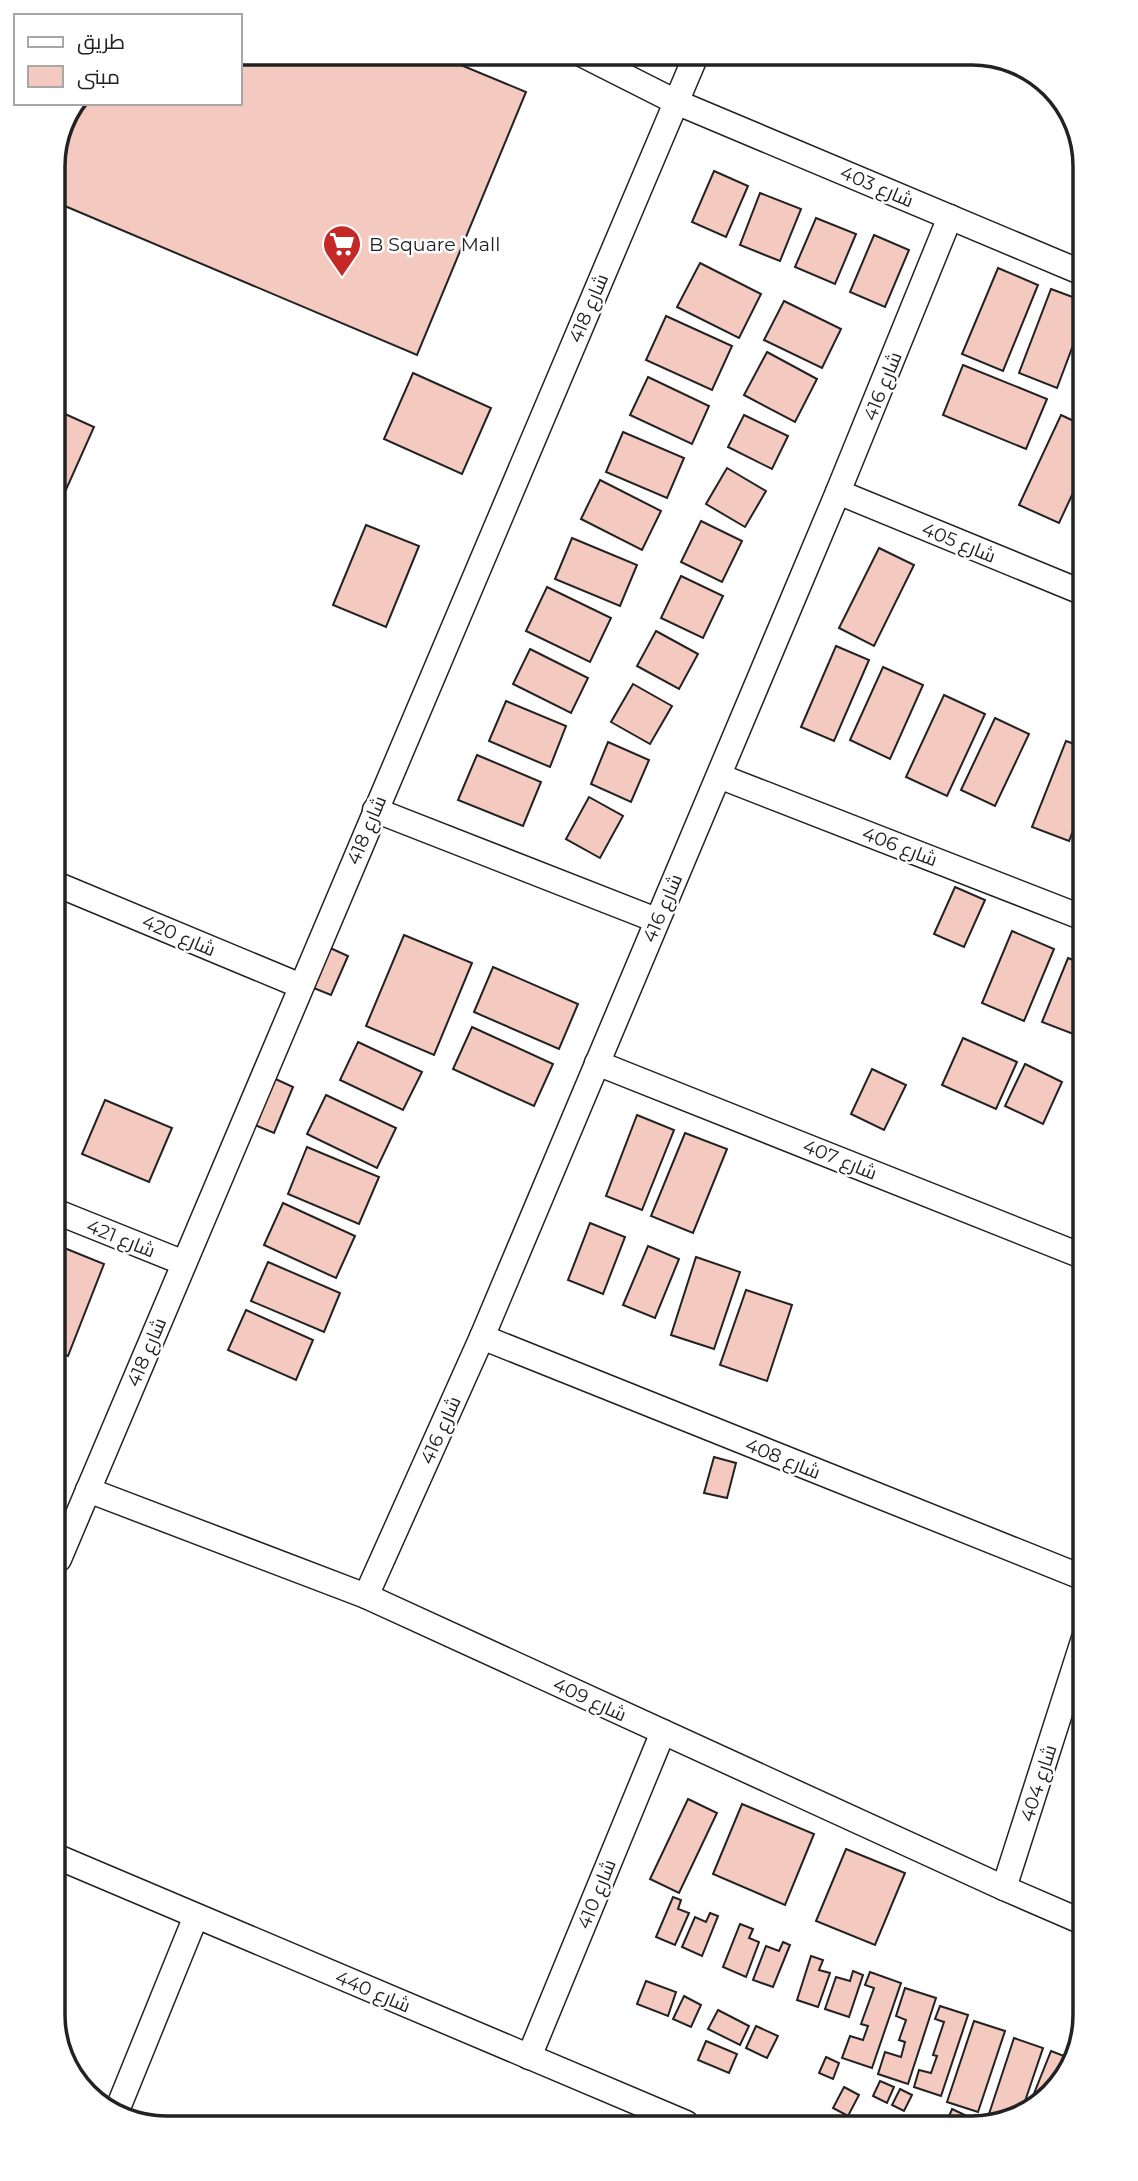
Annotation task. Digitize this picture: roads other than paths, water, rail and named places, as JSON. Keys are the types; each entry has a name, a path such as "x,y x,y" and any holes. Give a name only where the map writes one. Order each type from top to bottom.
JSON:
{"street":[{"name":"شارع 403","path":"603,65 676,102 1073,269"},
{"name":"شارع 418","path":"65,1545 692,65"},
{"name":"شارع 416","path":"366,1597 482,1338 838,492 950,217"},
{"name":"شارع 405","path":"838,492 1073,589"},
{"name":"شارع 406","path":"719,776 1073,914"},
{"path":"375,810 656,920"},
{"name":"شارع 420","path":"65,888 301,986"},
{"name":"شارع 407","path":"597,1063 1073,1252"},
{"name":"شارع 421","path":"65,1215 184,1264"},
{"name":"شارع 408","path":"482,1338 1073,1574"},
{"name":"شارع 409","path":"88,1490 366,1597 1073,1918"},
{"name":"شارع 404","path":"1004,1888 1073,1672"},
{"name":"شارع 410","path":"529,2057 663,1732"},
{"name":"شارع 440","path":"65,1860 669,2116"},
{"path":"119,2105 196,1916"}],"place":[{"name":"B Square Mall","path":"342,278"}]}
